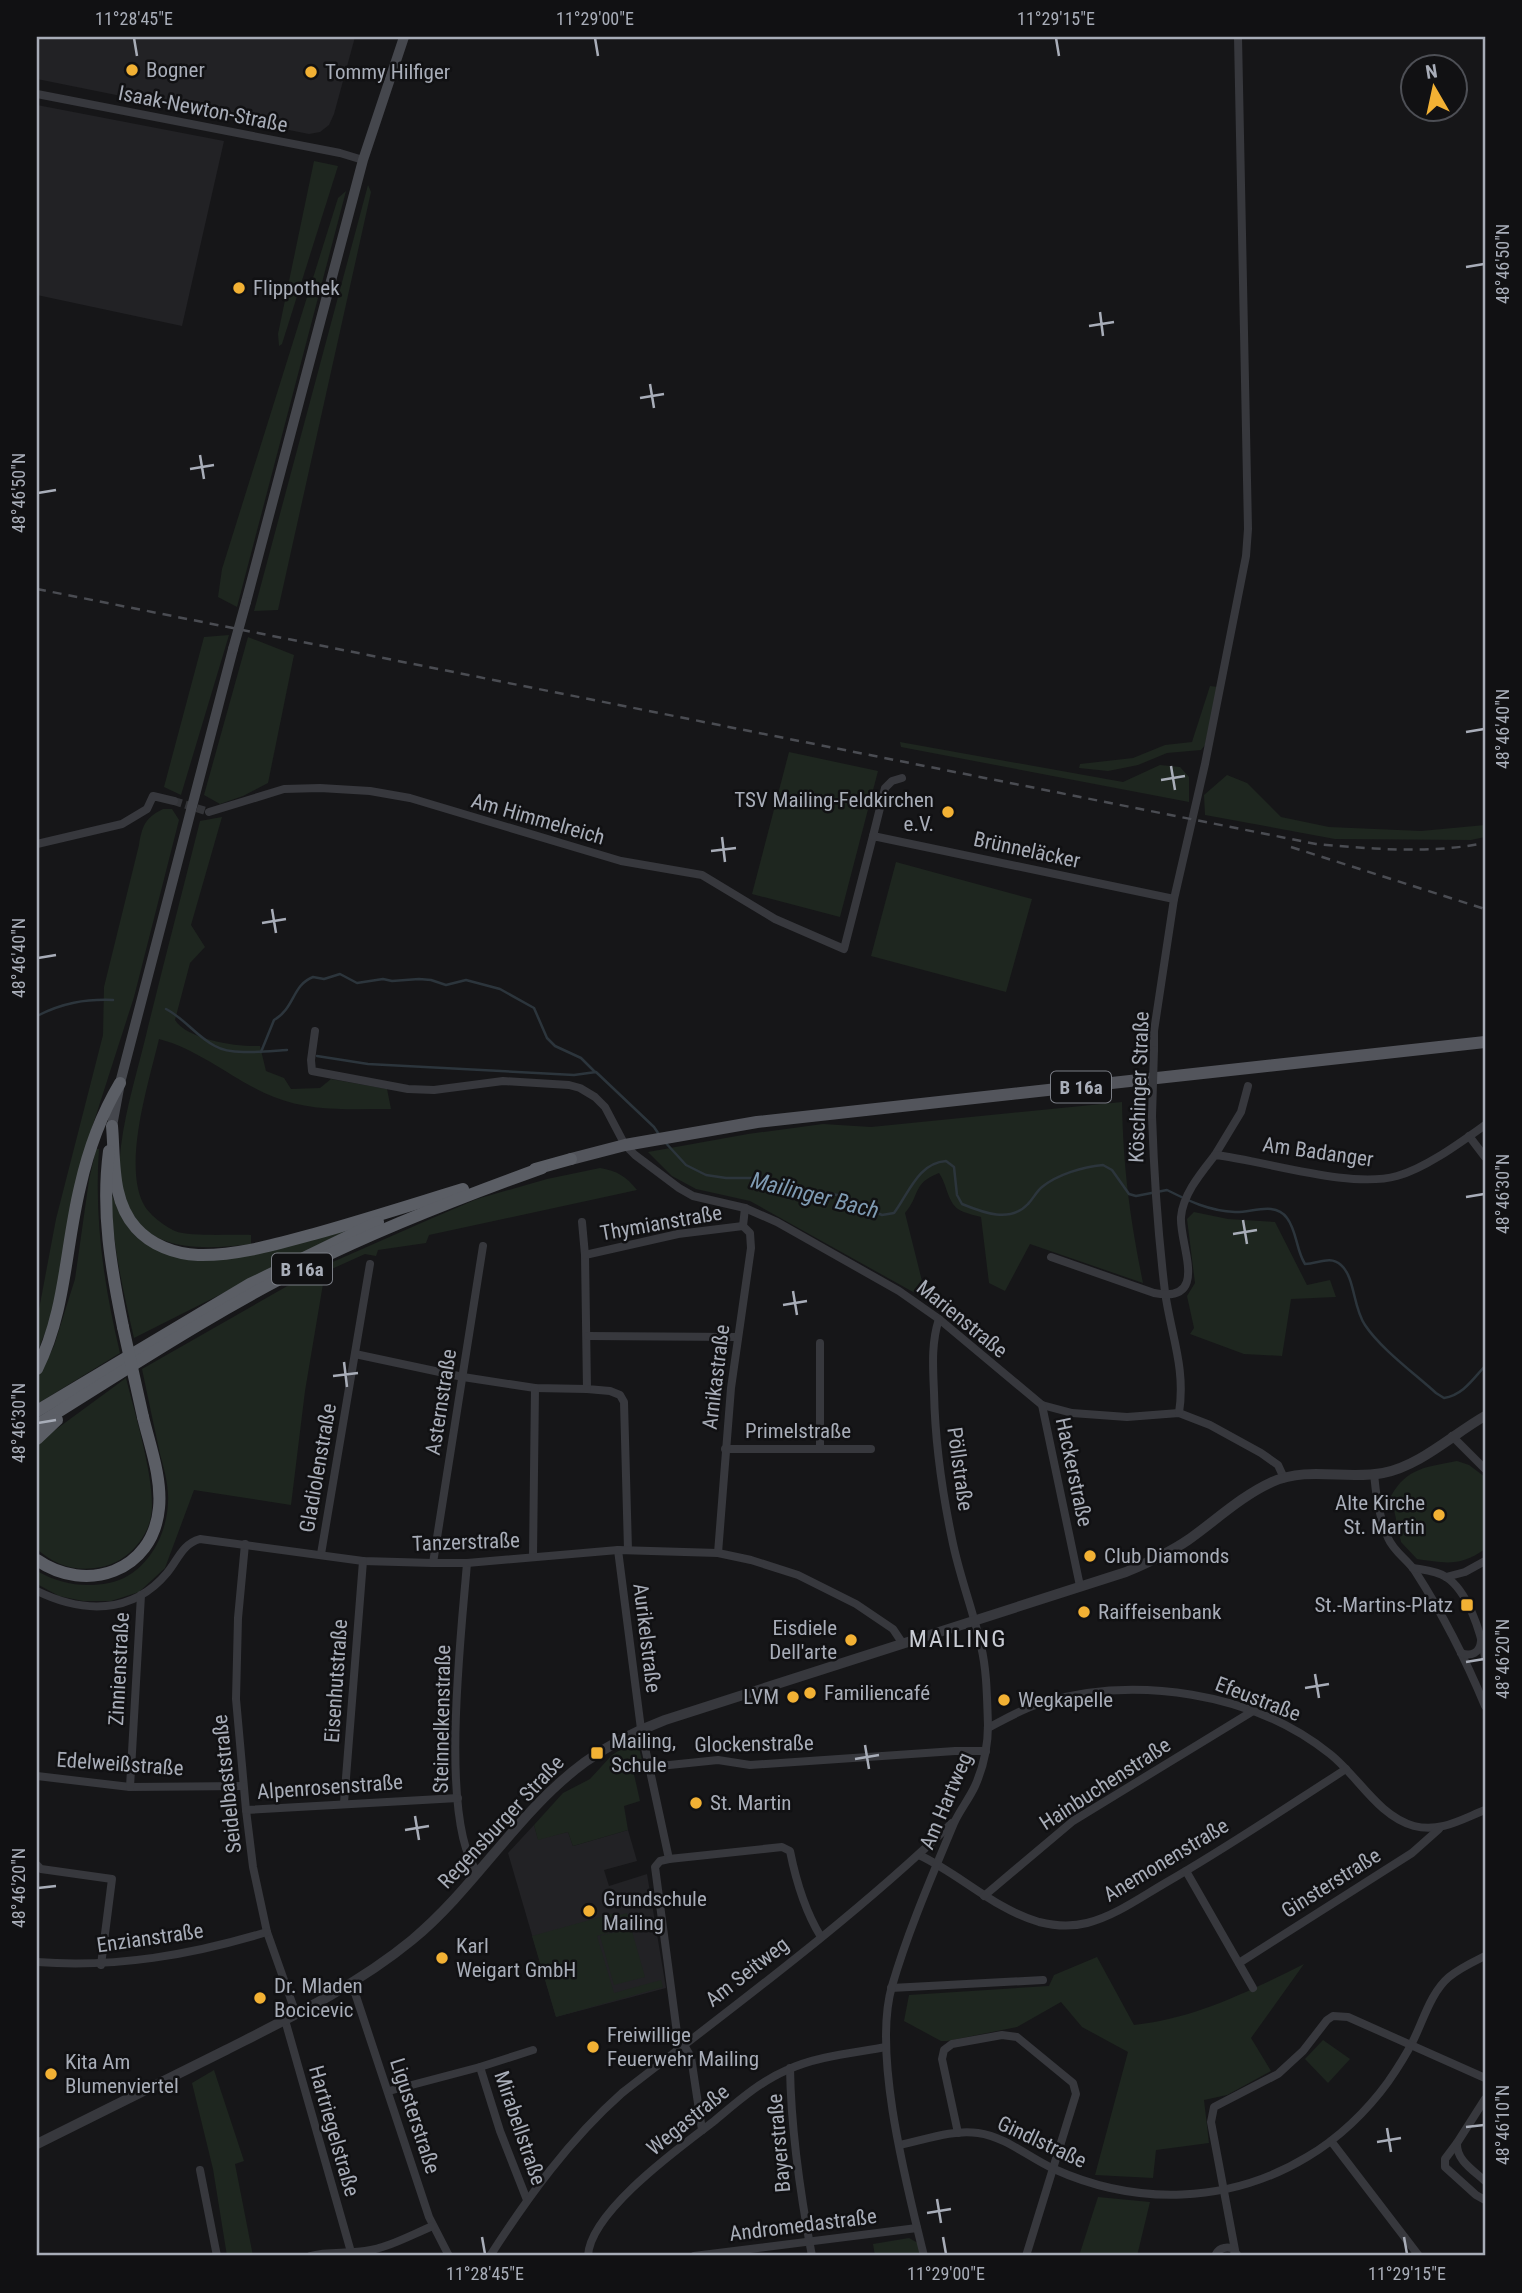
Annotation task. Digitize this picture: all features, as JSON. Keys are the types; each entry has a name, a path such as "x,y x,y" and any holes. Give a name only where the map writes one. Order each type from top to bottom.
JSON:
{"highway":[{"path":"37,1369 51,1336 65,1285 80,1187 103,1112 120,1083"},
{"path":"112,1126 117,1189 122,1205 136,1228 151,1242 178,1252 220,1254 269,1246 443,1195"},
{"path":"37,1560 59,1572 92,1577 122,1567 142,1551 157,1524 160,1505 157,1472 123,1327 106,1230 105,1180 112,1126"},
{"name":"B 16a","path":"37,1411 250,1284 304,1256 443,1195 571,1159"},
{"name":"B 16a","path":"37,1425 159,1349 310,1264 444,1204 542,1168"},
{"path":"37,1439 77,1401"}],"main road":[{"path":"370,139 398,37"},
{"path":"112,1126 120,1083 363,160 404,37"},
{"name":"B 16a","path":"571,1159 644,1141 757,1122 1485,1042"}],"street":[{"name":"Köschinger Straße","path":"1180,1413 1182,1371 1166,1295 1154,1176 1154,1050 1157,1011 1174,899 1205,764 1246,556 1248,529 1238,37"},
{"name":"Isaak-Newton-Straße","path":"37,94 340,153 363,160"},
{"path":"873,836 885,788 892,781 902,778"},
{"name":"Am Himmelreich","path":"209,812 284,789 370,791 410,799 621,861 702,874 775,919 844,949 873,836"},
{"path":"37,844 122,824 147,809 153,796 174,801"},
{"name":"Brünneläcker","path":"873,836 1174,899"},
{"name":"Marienstraße","path":"315,1031 312,1071 421,1090 503,1081 569,1085 588,1092 600,1102 625,1145 646,1164 693,1196 745,1208 827,1249 898,1291 939,1319 1042,1405 1072,1413 1127,1417 1180,1413 1229,1434 1261,1453 1278,1465 1284,1478"},
{"name":"Am Badanger","path":"1166,1295 1185,1287 1189,1277 1182,1228 1183,1208 1190,1191 1241,1112 1248,1086"},
{"name":"Am Badanger","path":"1215,1155 1329,1175 1377,1180 1408,1172 1485,1125"},
{"path":"1469,1136 1485,1157"},
{"name":"Arnikastraße","path":"718,1553 725,1449 737,1337 751,1248 750,1233 743,1226 745,1208"},
{"path":"355,1354 463,1377 535,1388 587,1390 588,1336 582,1222"},
{"name":"Thymianstraße","path":"585,1255 678,1234 743,1226"},
{"name":"Asternstraße","path":"433,1563 482,1246"},
{"path":"1051,1257 1166,1295"},
{"name":"Gladiolenstraße","path":"321,1554 370,1264"},
{"name":"Pöllstraße","path":"939,1319 933,1355 938,1454 952,1539 973,1621"},
{"path":"588,1336 737,1337"},
{"path":"820,1343 820,1449"},
{"path":"533,1557 535,1388"},
{"name":"Aurikelstraße","path":"587,1390 610,1391 620,1395 624,1402 623,1550 641,1729 669,1859"},
{"name":"Hackerstraße","path":"1042,1405 1080,1586"},
{"name":"Regensburger Straße","path":"37,2144 352,1984 414,1938 449,1905 516,1828 568,1776 616,1742 641,1729 1126,1572 1186,1542 1257,1490 1284,1478 1309,1473 1374,1474 1404,1466 1485,1416"},
{"path":"1452,1436 1485,1469"},
{"name":"Primelstraße","path":"725,1449 871,1449"},
{"path":"1374,1474 1381,1521 1389,1541 1398,1555 1413,1569 1461,1653 1485,1706"},
{"name":"Tanzerstraße","path":"37,1591 82,1607 101,1607 125,1602 141,1595 165,1575 183,1548 191,1541 211,1539 363,1561 433,1563 467,1563 623,1550 718,1553 778,1568 856,1604 893,1629 903,1644"},
{"name":"Seidelbaststraße","path":"245,1544 238,1618 236,1699 243,1786 253,1867 267,1932 296,2014"},
{"name":"Eisenhutstraße","path":"344,1803 363,1561"},
{"path":"1446,1577 1465,1572 1485,1561"},
{"name":"Steinnelkenstraße","path":"467,1563 455,1744 458,1798 468,1856 478,1873"},
{"path":"1413,1569 1446,1577 1459,1590 1483,1634 1485,1657"},
{"name":"Zinnienstraße","path":"130,1787 141,1595"},
{"name":"Am Hartweg","path":"924,2256 900,2145 886,2047 886,2016 891,1988 956,1820 975,1787 986,1751 988,1728 981,1647 973,1621"},
{"path":"1461,1653 1466,1655 1477,1652 1483,1634"},
{"name":"Efeustraße","path":"988,1728 1041,1703 1079,1695 1147,1690 1188,1692 1253,1711 1317,1743 1391,1814 1414,1826 1439,1829"},
{"name":"Hainbuchenstraße","path":"984,1896 1073,1821 1253,1711"},
{"name":"Glockenstraße","path":"650,1767 718,1759 750,1765 986,1751"},
{"name":"Anemonenstraße","path":"919,1855 939,1864 984,1896 1039,1922 1066,1926 1086,1923 1110,1915 1186,1871 1346,1769"},
{"name":"Edelweißstraße","path":"37,1776 130,1787 243,1786"},
{"name":"Alpenrosenstraße","path":"246,1810 458,1798"},
{"path":"1439,1829 1485,1810"},
{"name":"Am Seitweg","path":"490,2256 527,2200 592,2120 622,2093 821,1937 919,1855 956,1820"},
{"name":"Ginsterstraße","path":"1239,1963 1412,1853 1439,1829"},
{"path":"702,2130 691,2057 677,2033 655,1867 660,1861 669,1859 782,1847 790,1851 795,1878 821,1937"},
{"path":"37,1865 41,1869 112,1879 102,1965"},
{"path":"1186,1871 1253,1987"},
{"name":"Enzianstraße","path":"37,1962 102,1965 142,1961 195,1952 267,1932"},
{"name":"Gindlstraße","path":"900,2145 958,2133 976,2133 997,2138 1052,2168 1087,2182 1151,2196 1187,2196 1224,2190 1283,2170 1331,2141 1359,2116 1388,2082 1411,2045 1436,1993 1447,1978 1485,1956"},
{"path":"891,1988 1042,1980"},
{"name":"Ligusterstraße","path":"352,1984 433,2226 449,2256"},
{"path":"1237,2253 1211,2122 1214,2107 1278,2074 1303,2051 1327,2020 1333,2016 1348,2017 1485,2078"},
{"name":"Hartriegelstraße","path":"285,2020 351,2252"},
{"path":"958,2133 942,2059 944,2050 952,2044 1002,2035 1017,2037 1073,2083 1076,2094 1026,2256"},
{"name":"Wegastraße","path":"588,2256 588,2248 600,2227 618,2204 657,2166 756,2088 790,2068 886,2047"},
{"name":"Mirabellstraße","path":"389,2091 533,2050"},
{"name":"Mirabellstraße","path":"480,2067 500,2131 527,2200"},
{"name":"Bayerstraße","path":"790,2068 792,2134 812,2256"},
{"path":"1485,2099 1445,2159 1445,2167 1485,2200"},
{"path":"1331,2141 1419,2256"},
{"path":"1457,2143 1456,2151 1460,2158 1485,2181"},
{"path":"200,2169 217,2256"},
{"path":"310,2256 335,2251 373,2250 433,2226"},
{"name":"Andromedastraße","path":"694,2256 917,2228"},
{"path":"1215,2256 1218,2250 1225,2247 1237,2253"}],"shaded area":[{"path":"37,37 355,37 329,125 320,132 309,134 37,79"},
{"path":"37,105 224,141 182,326 37,295"},
{"path":"314,161 338,166 282,344 279,346 278,334"},
{"path":"368,185 371,192 278,610 254,611"},
{"path":"346,191 237,607 218,597 222,569 338,198"},
{"path":"229,635 181,795 164,787 204,637"},
{"path":"248,637 294,655 268,783 220,804 204,795"},
{"path":"1210,686 1218,687 1205,745 1201,750 1167,753 1138,765 1108,771 1079,768 1080,764 1133,758 1165,745 1192,742"},
{"path":"900,742 1123,782 1160,765 1180,767 1189,777 1189,802 901,747"},
{"path":"789,752 878,771 840,917 752,894"},
{"path":"1227,775 1247,783 1281,817 1329,827 1421,831 1485,825 1485,837 1471,840 1335,839 1205,815 1204,795"},
{"path":"163,809 172,809 179,820 134,997 81,1162 54,1310 37,1353 37,1320 56,1219 103,1035 104,987 141,833 148,819"},
{"path":"222,817 191,925 205,947 190,963 175,1020 191,1033 214,1041 260,1046 266,1071 284,1078 291,1089 320,1088 331,1079 387,1089 391,1109 332,1109 288,1102 259,1090 189,1050 159,1039 144,1099 137,1144 138,1186 143,1203 157,1219 175,1231 200,1235 251,1235 251,1244 199,1247 166,1241 138,1224 127,1209 122,1195 120,1161 129,1101 200,821"},
{"path":"896,862 1032,899 1006,992 871,956"},
{"path":"1122,1102 1128,1193 1143,1283 1030,1244 1005,1291 989,1283 981,1217 963,1212 954,1206 939,1173 924,1181 905,1213 922,1281 922,1297 750,1201 696,1189 672,1176 648,1152 823,1124 871,1127"},
{"path":"96,1149 99,1149 99,1227 109,1303 120,1353 37,1404 37,1380 54,1346 75,1279"},
{"path":"600,1168 621,1175 637,1190 429,1235 426,1243 378,1250 376,1256 365,1254 325,1272 305,1391 291,1505 194,1490 165,1568 139,1592 111,1601 83,1601 59,1596 37,1584 37,1571 63,1582 81,1585 122,1579 143,1564 158,1541 167,1515 168,1490 142,1369 319,1268 428,1220 477,1199 547,1179"},
{"path":"111,1193 123,1219 136,1237 155,1249 181,1257 356,1226 134,1338 116,1248"},
{"path":"1194,1212 1228,1219 1275,1222 1307,1285 1330,1280 1336,1297 1291,1299 1282,1356 1244,1354 1190,1334 1194,1328 1187,1296 1195,1283 1187,1219"},
{"path":"126,1378 151,1486 149,1525 134,1549 110,1565 92,1568 67,1566 51,1560 37,1549 37,1447 47,1436"},
{"path":"1457,1461 1469,1465 1485,1477 1485,1549 1460,1561 1417,1559 1401,1542 1391,1496 1397,1486 1411,1474 1428,1467"},
{"path":"632,1742 638,1744 642,1760 633,1770 640,1801 624,1806 628,1830 573,1846 568,1832 538,1840 534,1825 563,1793 590,1779 612,1755"},
{"name":"Grundschule Mailing","path":"534,1825 538,1839 568,1832 573,1846 628,1830 637,1861 604,1870 609,1886 647,1874 666,1988 556,2017 508,1853"},
{"path":"615,1913 617,1916 627,1913 630,1927 597,1936 614,1993 661,1980 663,1987 556,2017 532,1936"},
{"path":"631,1928 645,1977 614,1985 600,1936"},
{"path":"1097,1957 1134,2025 1200,2010 1242,1994 1304,1964 1251,2038 1271,2071 1227,2095 1204,2100 1209,2143 1156,2150 1153,2178 1095,2175 1128,2052 1082,2027 1061,2002 1017,2027 947,2041 941,2041 904,2021 909,1995 1049,1986 1054,1975"},
{"path":"1323,2040 1350,2059 1328,2083 1305,2059"},
{"path":"214,2070 244,2161 235,2164 253,2256 227,2256 213,2169 192,2083"},
{"path":"1098,2197 1150,2202 1137,2256 1079,2256"},
{"path":"909,2238 918,2243 921,2256 875,2256 873,2244"}],"waterway":[{"path":"261,1052 274,1020 286,1009 301,985 313,977 324,979 340,974 357,983 383,979 419,979 446,985 466,980 500,989 534,1008 547,1038 555,1046 581,1058 595,1072"},
{"name":"Mailinger Bach","path":"37,1016 74,1003 113,1000"},
{"name":"Mailinger Bach","path":"166,1009 208,1042 222,1049 250,1052 287,1050"},
{"name":"Mailinger Bach","path":"317,1056 368,1064 574,1075 596,1072 654,1127 660,1136"},
{"name":"Mailinger Bach","path":"664,1141 686,1165 706,1175 763,1178 797,1188 837,1195 882,1215 894,1213 915,1180 928,1167 946,1161 954,1167 957,1195 962,1204 996,1214 1005,1215 1021,1210 1042,1187 1055,1178 1079,1169 1103,1165 1112,1170 1129,1194 1136,1196 1167,1190 1216,1210 1276,1210 1290,1223 1305,1264 1328,1260 1341,1265 1349,1277 1361,1318 1371,1334 1436,1393 1444,1398 1457,1394 1485,1366"}],"tunnel":[{"path":"174,801 209,812"}],"railway":[{"path":"37,589 1316,844 1422,849 1485,843"},
{"path":"1291,847 1485,909"}],"place":[{"name":"Bogner","path":"132,70"},
{"name":"Tommy Hilfiger","path":"311,72"},
{"name":"Flippothek","path":"239,288"},
{"name":"TSV Mailing-Feldkirchen e.V.","path":"948,812"},
{"name":"Alte Kirche St. Martin","path":"1439,1515"},
{"name":"Club Diamonds","path":"1090,1556"},
{"name":"St.-Martins-Platz","path":"1467,1605"},
{"name":"Raiffeisenbank","path":"1084,1612"},
{"name":"Eisdiele Dell'arte","path":"851,1640"},
{"name":"Familiencafé","path":"810,1693"},
{"name":"LVM","path":"793,1697"},
{"name":"Wegkapelle","path":"1004,1700"},
{"name":"Mailing, Schule","path":"597,1753"},
{"name":"St. Martin","path":"696,1803"},
{"name":"Grundschule Mailing","path":"589,1911"},
{"name":"Karl Weigart GmbH","path":"442,1958"},
{"name":"Dr. Mladen Bocicevic","path":"260,1998"},
{"name":"Freiwillige Feuerwehr Mailing","path":"593,2047"},
{"name":"Kita Am Blumenviertel","path":"51,2074"}],"district":[{"name":"MAILING","path":"958,1639"}]}
